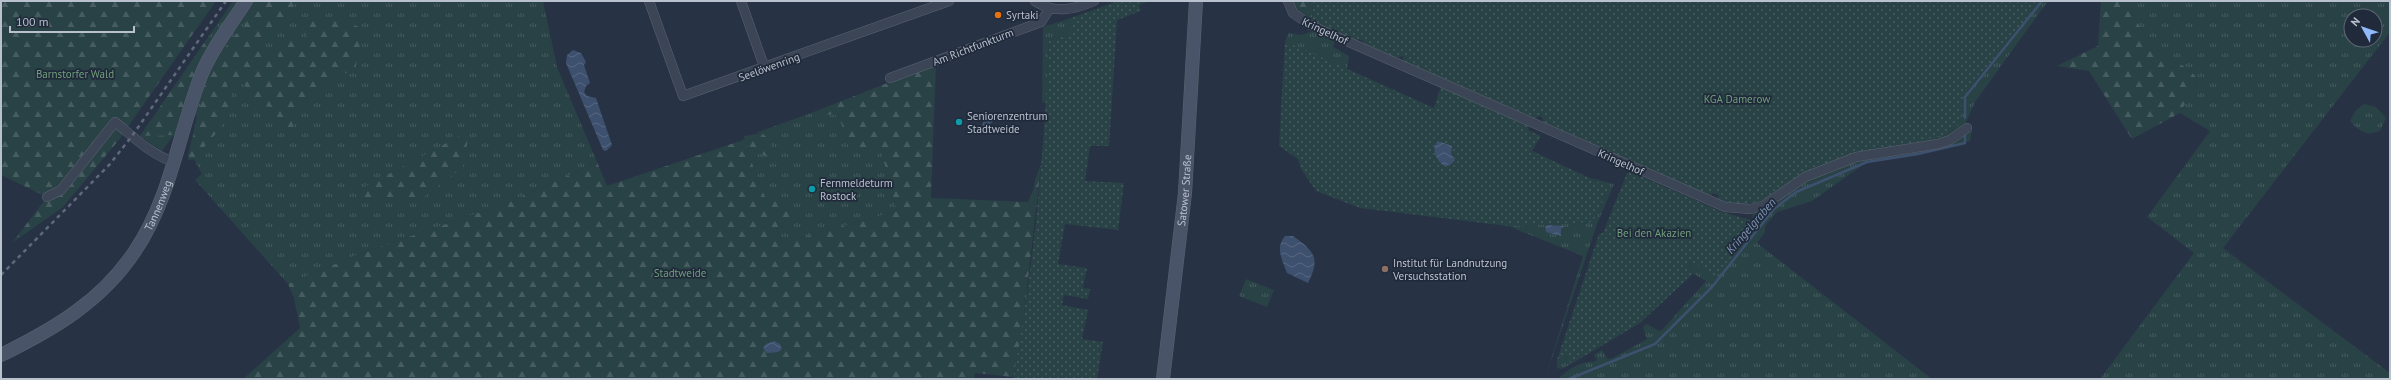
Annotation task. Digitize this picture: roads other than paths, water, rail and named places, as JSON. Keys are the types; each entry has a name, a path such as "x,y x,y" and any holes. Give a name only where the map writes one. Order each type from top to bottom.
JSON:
{"street":[{"name":"Tannenweg","path":"1,356 69,319 114,278 144,238 159,204 207,63 246,1"},
{"name":"Seelöwenring","path":"649,1 684,96 764,69 949,1"},
{"path":"741,1 764,69"},
{"path":"1035,1 1050,8 1072,9 1094,1"},
{"name":"Satower Straße","path":"1163,379 1185,193 1196,1"},
{"name":"Kringelhof","path":"1288,1 1293,13 1310,25 1725,207 1750,209 1763,206 1805,177 1856,157 1938,144 1950,140 1967,128"},
{"name":"Am Richtfunkturm","path":"890,78 1041,22 1050,8"},
{"path":"47,197 61,190 115,122 162,159 174,162"}],"water":[{"path":"573,50 581,53 586,62 584,65 590,83 586,86 584,92 587,96 596,98 612,145 606,151 603,150 566,63 567,55"},
{"path":"987,114 991,115 993,121 985,130 982,127 984,117"},
{"path":"1438,141 1452,146 1451,154 1455,160 1450,165 1444,166 1435,155 1435,148"},
{"path":"1547,225 1564,226 1561,229 1561,236 1546,232 1545,227"},
{"path":"1285,236 1293,236 1306,246 1313,256 1315,261 1314,267 1308,283 1287,273 1280,254 1280,245"},
{"path":"774,341 780,344 782,349 778,352 766,353 763,348 766,344"}],"waterway":[{"name":"Kringelgraben","path":"1965,118 1965,97 2042,1"},
{"name":"Kringelgraben","path":"1569,379 1655,344 1712,287 1774,209 1796,192 1867,162 1918,154 1965,143 1965,133"}],"railway":[{"path":"1,275 110,164 132,136 226,1"}],"place":[{"name":"Syrtaki","path":"998,15"},
{"name":"Seniorenzentrum Stadtweide","path":"959,122"},
{"name":"Fernmeldeturm Rostock","path":"812,189"},
{"name":"Institut für Landnutzung Versuchsstation","path":"1385,269"}],"park label":[{"name":"Barnstorfer Wald","path":"75,74"},
{"name":"KGA Damerow","path":"1737,99"},
{"name":"Bei den Akazien","path":"1654,233"},
{"name":"Stadtweide","path":"680,273"}]}
